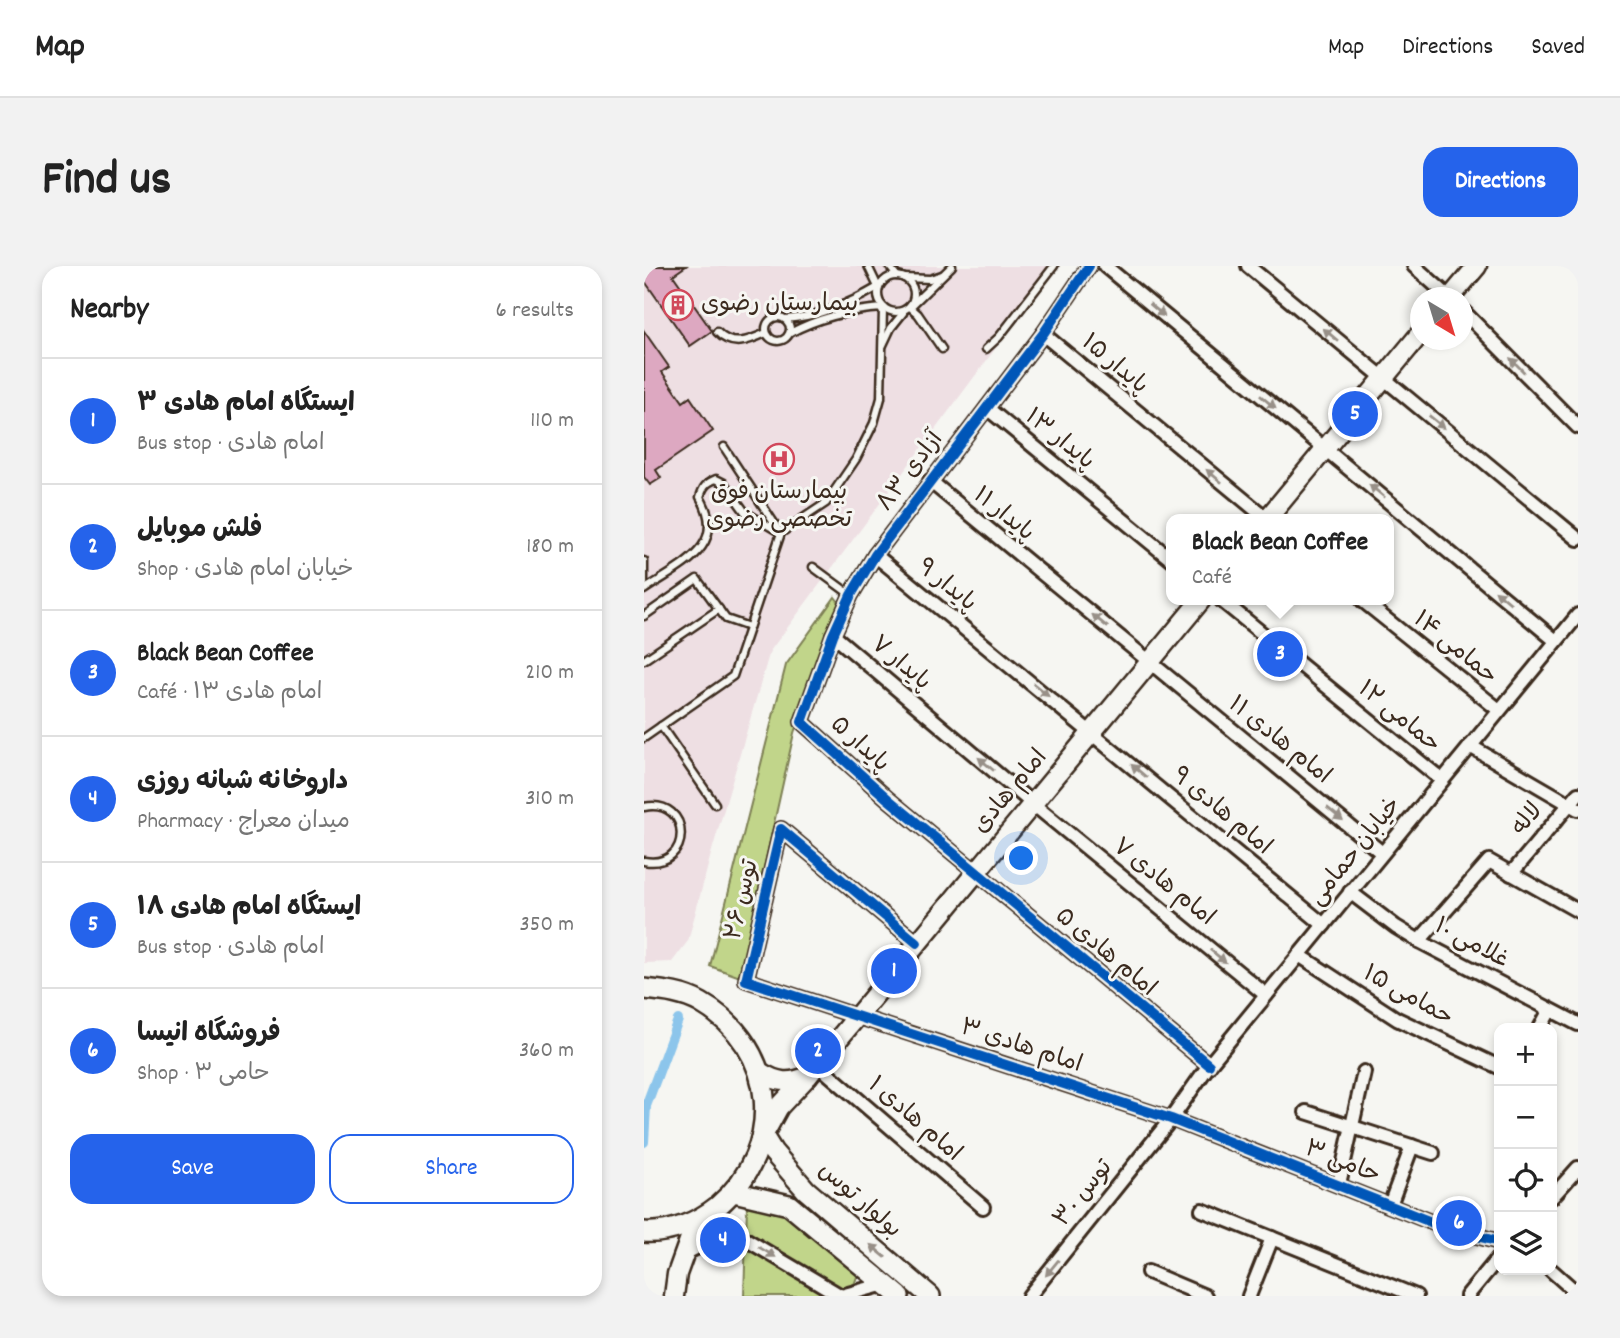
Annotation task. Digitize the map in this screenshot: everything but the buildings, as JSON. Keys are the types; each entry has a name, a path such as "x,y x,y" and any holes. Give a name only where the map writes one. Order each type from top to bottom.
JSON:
{"main road":[{"path":"1459,287 1477,266"},
{"path":"1271,514 1410,346"},
{"name":"امام هادی","path":"763,1136 779,1107 813,1070 1197,605"},
{"path":"644,989 669,991 699,1001 725,1019 746,1044 760,1072 765,1104 763,1136 752,1166 734,1192 710,1213 696,1221 674,1229 644,1232"},
{"path":"760,1072 775,1081 792,1082 813,1070"},
{"name":"بولوار توس","path":"763,1136 772,1152 806,1190 930,1296"},
{"name":"بولوار توس","path":"734,1192 789,1205 892,1290"},
{"path":"674,1296 677,1274 696,1221"}],"street":[{"name":"آزادی ۸۳","path":"802,722 847,592 1044,334 1089,266"},
{"path":"1104,266 1556,641"},
{"path":"1248,266 1578,539"},
{"path":"1414,266 1438,287"},
{"path":"1473,321 1578,427"},
{"name":"پایدار ۱۵","path":"1044,334 1261,514"},
{"name":"پایدار ۱۳","path":"987,408 1166,555"},
{"name":"پایدار ۱۱","path":"930,481 1150,662"},
{"name":"پایدار ۹","path":"875,555 1092,732"},
{"name":"حمامی ۱۲","path":"1227,605 1442,780"},
{"name":"حمامی ۱۴","path":"1368,605 1499,710"},
{"name":"خیابان حمامی","path":"1171,1119 1209,1065 1578,615"},
{"name":"پایدار ۷","path":"833,635 1033,804"},
{"name":"امام هادی ۱۱","path":"1150,662 1382,853"},
{"name":"پایدار ۵","path":"802,722 975,873"},
{"name":"امام هادی ۹","path":"1092,732 1324,925"},
{"path":"1470,746 1573,807"},
{"name":"لاله","path":"1511,874 1573,807 1578,793"},
{"name":"امام هادی ۷","path":"1033,804 1266,995"},
{"name":"توس ۲۶","path":"746,980 781,829 917,943"},
{"path":"1419,941 1489,861 1578,911"},
{"name":"امام هادی ۵","path":"975,873 1209,1065"},
{"name":"غلامی ۱۰","path":"1350,892 1419,941 1578,1024"},
{"name":"حمامی ۱۵","path":"1299,955 1397,1018 1494,1065"},
{"name":"امام هادی ۳","path":"746,980 1171,1119"},
{"path":"1542,1023 1550,1010"},
{"name":"امام هادی ۱","path":"813,1070 983,1207"},
{"path":"1339,1184 1364,1072"},
{"path":"1306,1112 1433,1153"},
{"name":"حامی ۳","path":"1171,1119 1441,1226 1494,1241"},
{"name":"توس ۳۰","path":"1029,1296 1171,1119"},
{"path":"1390,1205 1412,1146"},
{"path":"1557,1191 1578,1168"},
{"path":"1202,1210 1416,1296"},
{"path":"684,1254 722,1235 737,1234 841,1296 892,1290"},
{"path":"1249,1296 1272,1238"},
{"path":"1467,1296 1494,1263"},
{"path":"1148,1272 1205,1296"},
{"path":"1557,1275 1578,1294"}],"lane":[{"path":"644,738 733,676 781,533 826,503 856,459 874,423 881,398 883,309 877,298 878,287 868,266"},
{"path":"881,350 891,328 913,302 914,290 908,280 900,277 889,266"},
{"path":"943,275 916,280 886,278 878,287 854,301 797,318 778,317 770,320 766,333 771,340 778,342 800,327 856,310 883,309 894,313 907,308 943,275 952,266"},
{"path":"986,349 999,337 1054,266"},
{"path":"907,308 918,314 942,349"},
{"path":"785,319 790,325 790,333"},
{"path":"717,332 724,340 735,343 749,341 766,333"},
{"path":"724,447 781,533"},
{"path":"644,590 699,552 706,543 711,519 700,497 703,488 716,479 724,483 746,512 781,533"},
{"path":"644,561 644,583"},
{"path":"813,567 847,592"},
{"path":"644,616 697,579 726,619 750,627"},
{"path":"644,660 719,609"},
{"path":"661,726 715,804"},
{"path":"644,807 654,805 671,811 681,826 682,835 680,844 669,858 644,861"}],"shaded area":[{"name":"بیمارستان فوق تخصصی رضوی","path":"644,266 1057,266 770,651 688,941 672,962 644,963"}],"green space":[{"path":"835,597 839,602 794,733 740,977 710,966 786,665"},
{"path":"747,1206 784,1211 859,1271 850,1296 744,1296"}],"waterway":[{"path":"644,1142 646,1106 678,1020"}],"cycle path":[{"path":"1089,266 1043,334 875,555 851,595 833,635 802,722 888,799 1209,1065"},
{"path":"917,943 781,829 746,980 1171,1119 1441,1226 1494,1241"}],"place":[{"name":"بیمارستان رضوی","path":"678,305"},
{"name":"ایستگاه امام هادی ۱۸","path":"1355,414"},
{"name":"بیمارستان فوق تخصصی رضوی","path":"779,459"},
{"name":"Black Bean Coffee","path":"1280,654"},
{"name":"ایستگاه امام هادی ۳","path":"894,971"},
{"name":"فلش موبایل","path":"818,1051"},
{"name":"فروشگاه انیسا","path":"1459,1223"},
{"name":"داروخانه شبانه روزی","path":"723,1240"}]}
